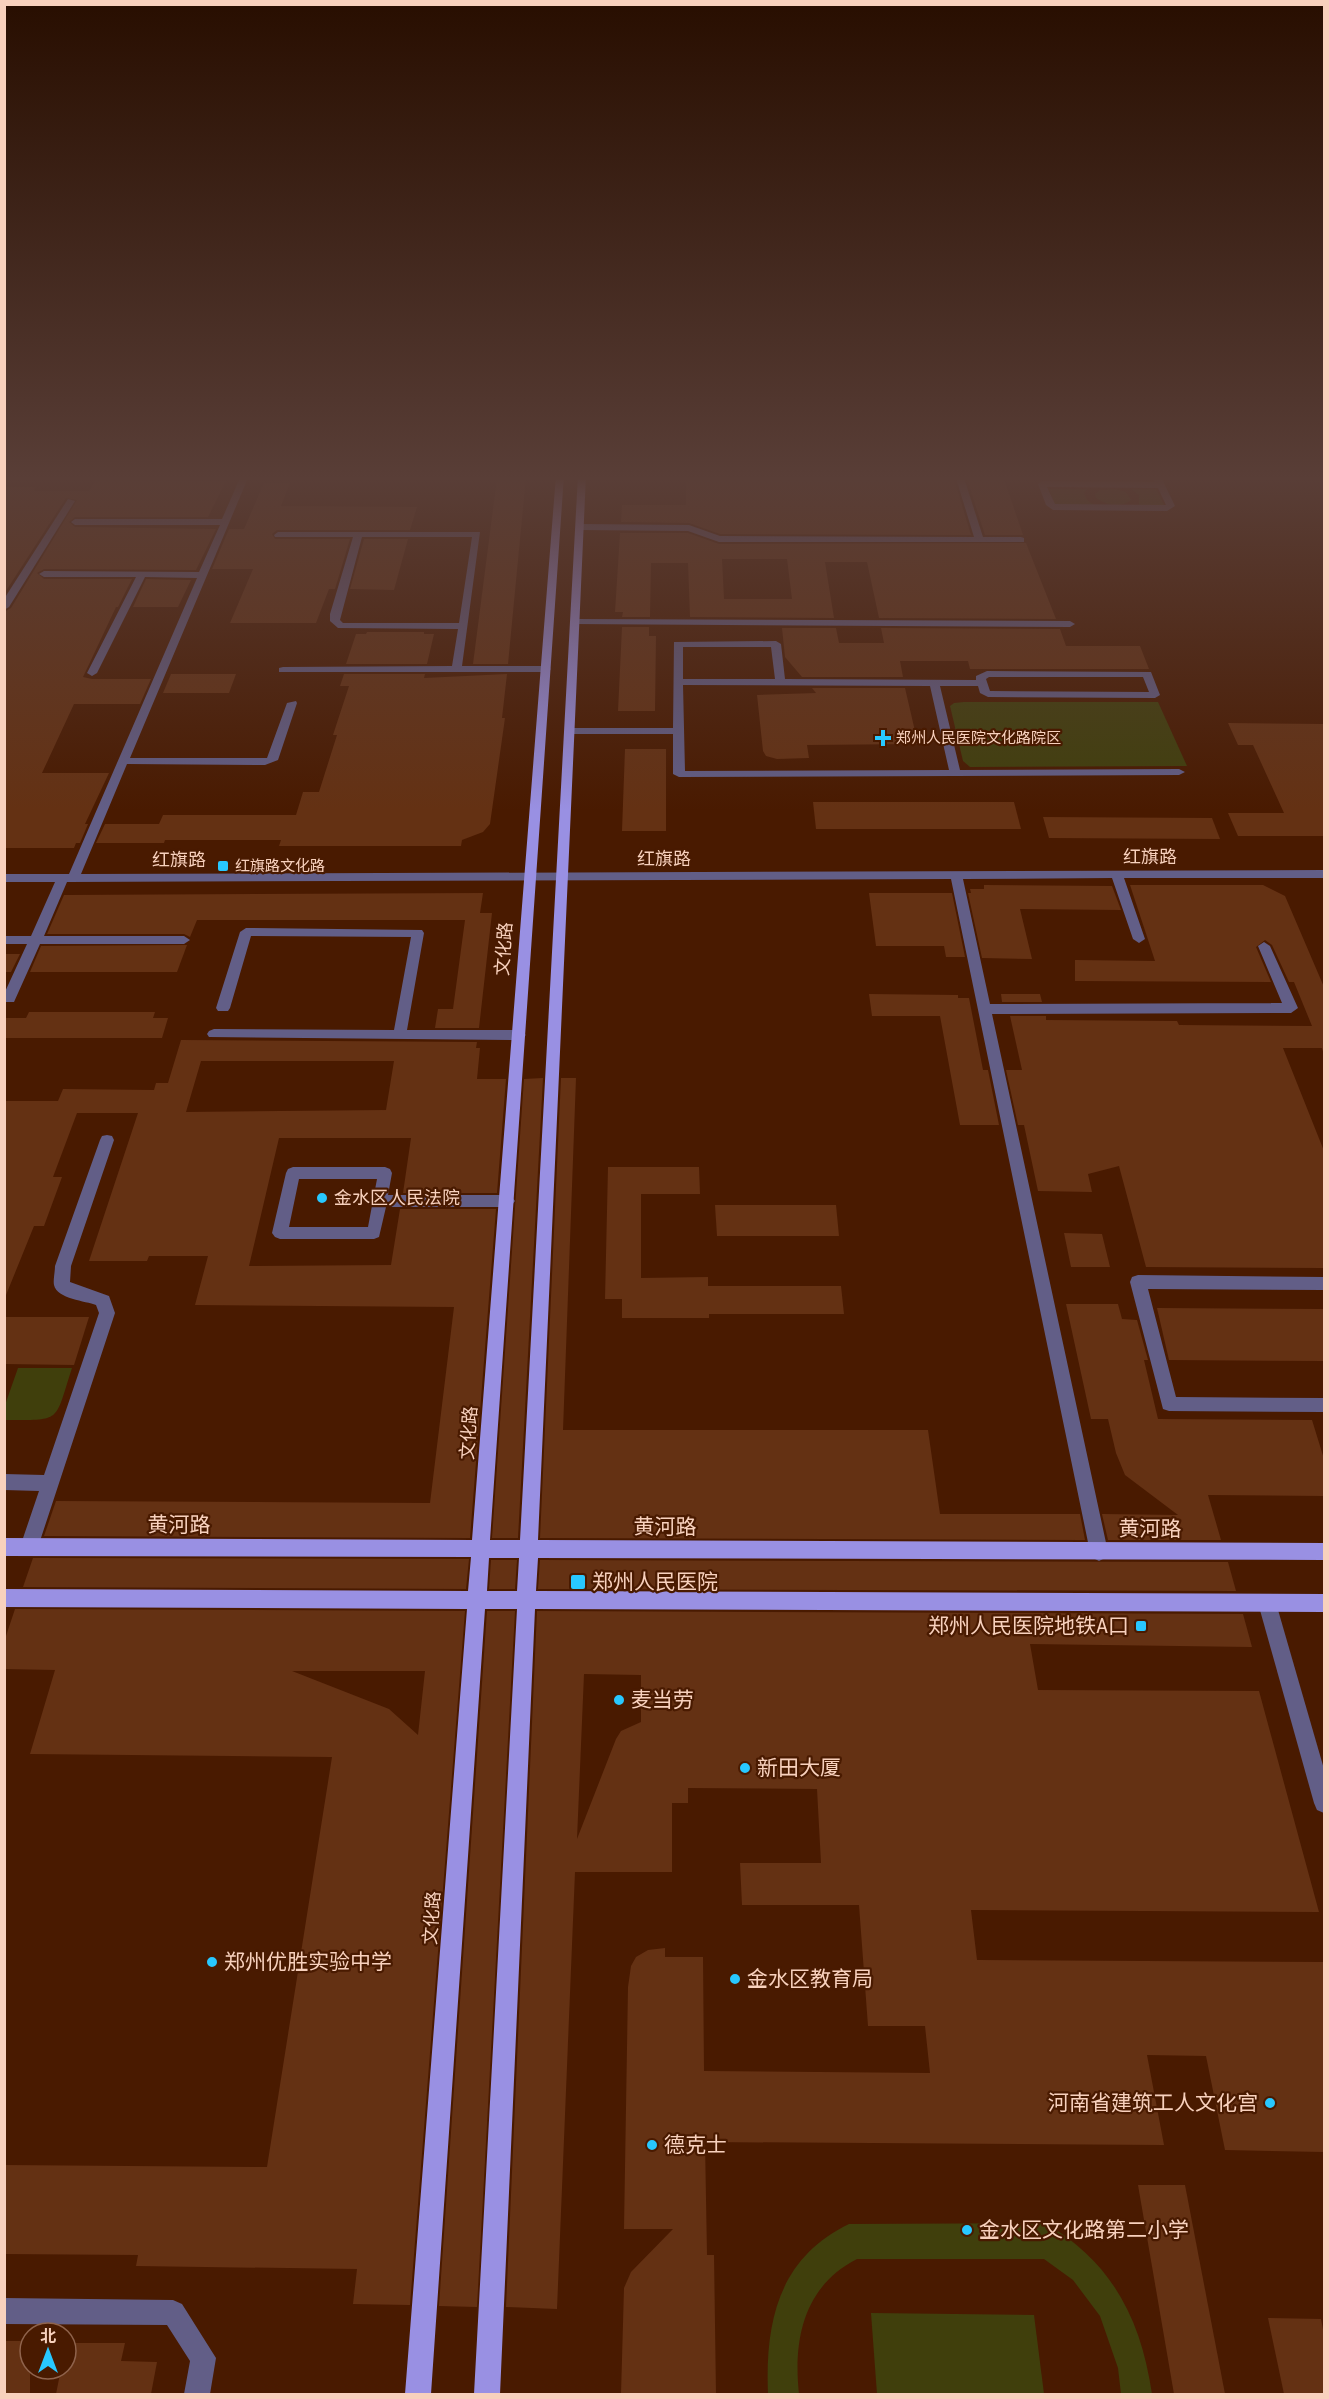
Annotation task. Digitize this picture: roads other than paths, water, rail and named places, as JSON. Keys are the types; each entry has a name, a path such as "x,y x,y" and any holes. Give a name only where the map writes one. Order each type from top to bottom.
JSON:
{"main road":[{"name":"文化路","path":"418,2394 552,587"},
{"path":"487,2394 577,587"},
{"name":"黄河路","path":"4,1547 1324,1552"},
{"path":"4,1598 1324,1603"}],"street":[{"path":"4,608 17,587"},
{"path":"92,673 135,587"},
{"path":"9,999 35,940 68,878 123,761 198,587"},
{"path":"343,587 335,614 335,621 341,626 464,626"},
{"path":"457,669 470,587"},
{"path":"575,622 1070,624"},
{"path":"780,682 776,644 678,644 679,774 1179,772"},
{"path":"283,670 546,669"},
{"path":"987,674 1147,674 1155,694 988,694 984,691 982,682 981,678 987,674"},
{"path":"679,682 982,682"},
{"path":"934,682 955,773"},
{"path":"123,761 265,762 272,760 292,703"},
{"path":"570,731 679,731"},
{"path":"1117,875 1139,939"},
{"name":"红旗路","path":"4,878 1117,875 1323,877"},
{"path":"956,876 1099,1552"},
{"path":"223,1008 246,932 418,933 400,1034"},
{"path":"4,940 184,940"},
{"path":"984,1009 1291,1008 1264,946"},
{"path":"214,1034 519,1035"},
{"path":"29,1547 106,1313 103,1301 94,1296 73,1294 62,1285 63,1266 107,1140"},
{"path":"293,1173 385,1173 380,1201 374,1233 280,1233 293,1173"},
{"path":"380,1201 507,1201"},
{"path":"1324,1284 1138,1282 1170,1404 1324,1405"},
{"path":"4,1482 51,1483"},
{"path":"1267,1603 1324,1803"},
{"path":"4,2311 173,2313 203,2358 197,2394"}],"place":[{"name":"郑州人民医院文化路院区","path":"883,738"},
{"name":"红旗路文化路","path":"223,866"},
{"name":"金水区人民法院","path":"322,1198"},
{"name":"郑州人民医院","path":"578,1582"},
{"name":"郑州人民医院地铁A口","path":"1141,1626"},
{"name":"麦当劳","path":"619,1700"},
{"name":"新田大厦","path":"745,1768"},
{"name":"郑州优胜实验中学","path":"212,1962"},
{"name":"金水区教育局","path":"735,1979"},
{"name":"河南省建筑工人文化宫","path":"1270,2103"},
{"name":"德克士","path":"652,2145"},
{"name":"金水区文化路第二小学","path":"967,2230"}]}
